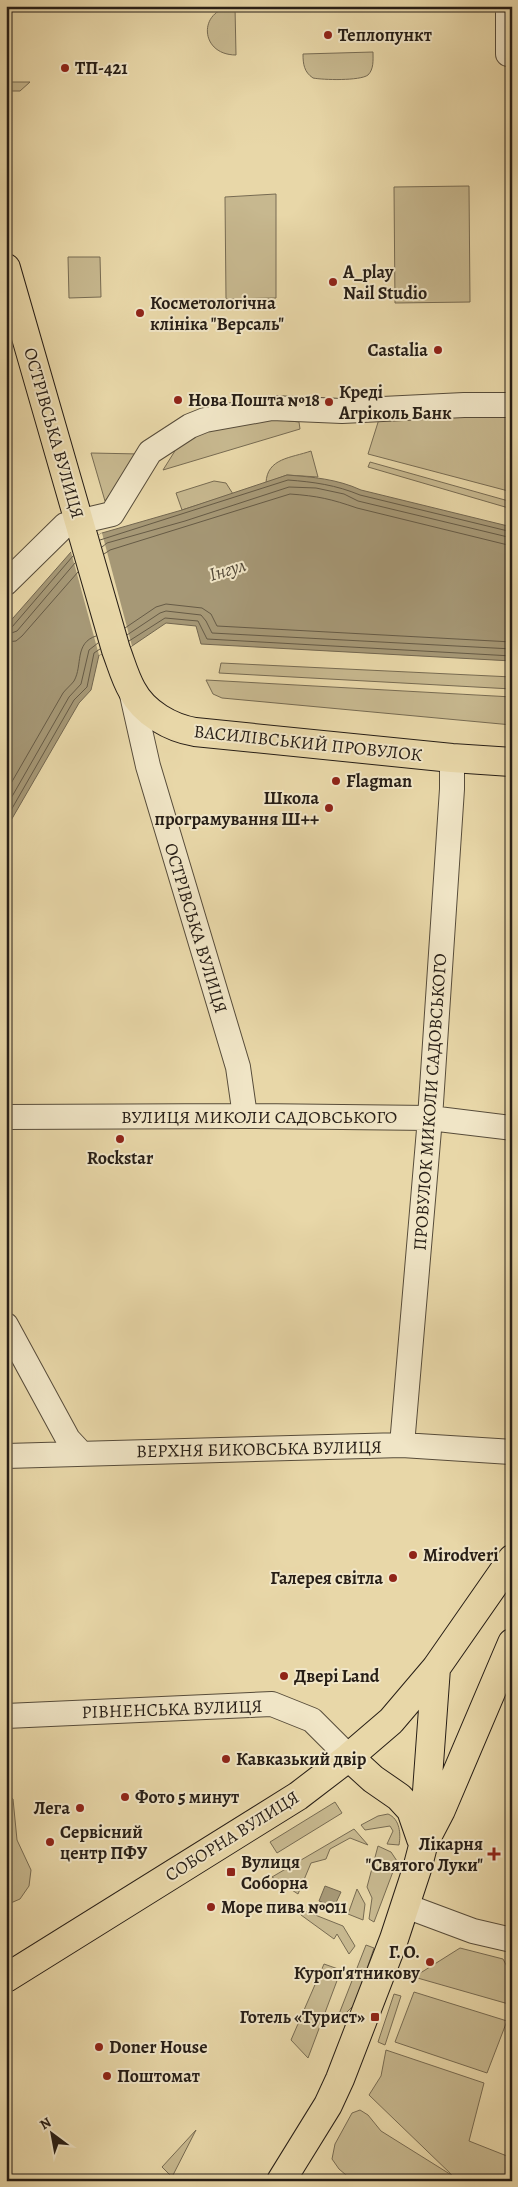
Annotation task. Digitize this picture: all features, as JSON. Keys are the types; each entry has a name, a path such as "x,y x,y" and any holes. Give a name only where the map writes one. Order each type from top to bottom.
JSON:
{"main road":[{"name":"ОСТРІВСЬКА ВУЛИЦЯ","path":"6,268 116,650"},
{"name":"ВАСИЛІВСЬКИЙ ПРОВУЛОК","path":"116,650 139,701 154,715 182,730 452,758 512,762"},
{"name":"СОБОРНА ВУЛИЦЯ","path":"6,1978 298,1796 349,1758 391,1721 436,1668 512,1559"},
{"path":"281,2181 328,2105 340,2079 406,1906 423,1846 441,1810 512,1643"},
{"path":"423,1846 436,1668"},
{"path":"349,1758 373,1779 399,1797 411,1810 423,1846"},
{"path":"298,1796 338,1783 373,1779"}],"street":[{"path":"508,6 508,54"},
{"path":"6,583 65,525 83,532 112,514 150,452 190,426 205,420 272,408 342,411 464,405 512,405"},
{"name":"ОСТРІВСЬКА ВУЛИЦЯ","path":"129,682 148,766 238,1067 245,1116"},
{"name":"ПРОВУЛОК МИКОЛИ САДОВСЬКОГО","path":"402,1445 430,1118 452,789 452,758"},
{"name":"ВУЛИЦЯ МИКОЛИ САДОВСЬКОГО","path":"6,1117 245,1116 430,1118 512,1128"},
{"path":"6,1325 68,1439 81,1453"},
{"name":"ВЕРХНЯ БИКОВСЬКА ВУЛИЦЯ","path":"6,1456 402,1445 512,1452"},
{"name":"РІВНЕНСЬКА ВУЛИЦЯ","path":"6,1716 272,1704 312,1720 349,1758"},
{"path":"406,1906 473,1931 512,1940"}],"shaded area":[{"path":"235,7 236,55 224,53 215,48 209,40 207,31 209,22 214,15 223,9"},
{"path":"373,52 373,64 370,73 364,77 333,80 313,78 306,70 304,64 303,54"},
{"path":"6,82 30,82 20,91 6,91"},
{"path":"469,186 470,302 395,303 394,187"},
{"path":"276,194 276,298 226,299 225,197"},
{"path":"68,257 100,257 101,297 69,298"},
{"path":"512,413 512,492 368,454 380,416"},
{"path":"255,417 299,422 300,429 163,470 183,438"},
{"path":"311,451 318,477 287,475 266,483 267,475 275,464 281,460"},
{"path":"91,453 140,454 105,501"},
{"path":"370,462 512,502 512,509 368,467"},
{"path":"214,481 226,483 233,494 182,510 176,493"},
{"path":"221,663 512,677 512,689 219,673"},
{"path":"206,680 512,697 512,725 222,698 213,694"},
{"path":"6,1796 13,1799 17,1840 31,1870 29,1886 20,1899 6,1905"},
{"path":"335,1802 342,1813 277,1853 270,1842"},
{"path":"388,1814 397,1823 400,1832 399,1845 387,1844 393,1831 390,1826 365,1830 361,1825 378,1816"},
{"path":"354,1829 368,1845 350,1838 330,1849 326,1859 311,1863 298,1894 272,1877"},
{"path":"378,1846 391,1852 397,1861 374,1922 369,1919 372,1898 367,1887"},
{"path":"357,1889 365,1904 363,1920 348,1914"},
{"path":"300,1909 343,1926 355,1946 349,1954 337,1934 334,1939 301,1915"},
{"path":"366,1945 374,1948 355,2004 345,2014 339,2014"},
{"path":"460,1948 503,1959 512,1976 512,2005 414,1977"},
{"path":"324,1964 341,1970 308,2058 291,2040"},
{"path":"414,1992 507,2021 487,2073 395,2042"},
{"path":"394,1994 401,1996 385,2045 378,2042"},
{"path":"386,2050 484,2083 469,2141 512,2158 512,2181 353,2181 339,2169 332,2159 335,2144 352,2113 360,2110 368,2115 381,2131 453,2176 369,2095 381,2076"},
{"path":"196,2130 172,2177 162,2167"}],"water":[{"name":"Інгул","path":"287,475 334,481 361,490 512,527 512,661 201,644 196,626 166,623 132,646 99,655 91,690 79,703 6,829 6,626 71,552 102,533 182,510"},
{"path":"325,1886 341,1892 334,1907 319,1901"}],"pier":[{"path":"102,533 132,646 99,655 71,552 72,549"}],"place":[{"name":"Теплопункт","path":"328,35"},
{"name":"ТП-421","path":"65,68"},
{"name":"A_play Nail Studio","path":"333,282"},
{"name":"Косметологічна клініка \"Версаль\"","path":"140,313"},
{"name":"Castalia","path":"438,350"},
{"name":"Нова Пошта №18","path":"178,400"},
{"name":"Креді Агріколь Банк","path":"329,402"},
{"name":"Flagman","path":"336,781"},
{"name":"Школа програмування Ш++","path":"329,808"},
{"name":"Rockstar","path":"120,1139"},
{"name":"Mirodveri","path":"413,1555"},
{"name":"Галерея світла","path":"393,1578"},
{"name":"Двері Land","path":"284,1676"},
{"name":"Кавказький двір","path":"226,1759"},
{"name":"Фото 5 минут","path":"125,1797"},
{"name":"Лега","path":"80,1808"},
{"name":"Cервісний центр ПФУ","path":"50,1842"},
{"name":"Лікарня \"Святого Луки\"","path":"494,1854"},
{"name":"Вулиця Соборна","path":"231,1872"},
{"name":"Море пива №011","path":"211,1907"},
{"name":"Г. О. Куроп'ятникову","path":"430,1962"},
{"name":"Готель «Турист»","path":"375,2017"},
{"name":"Doner House","path":"99,2047"},
{"name":"Поштомат","path":"107,2076"}]}
